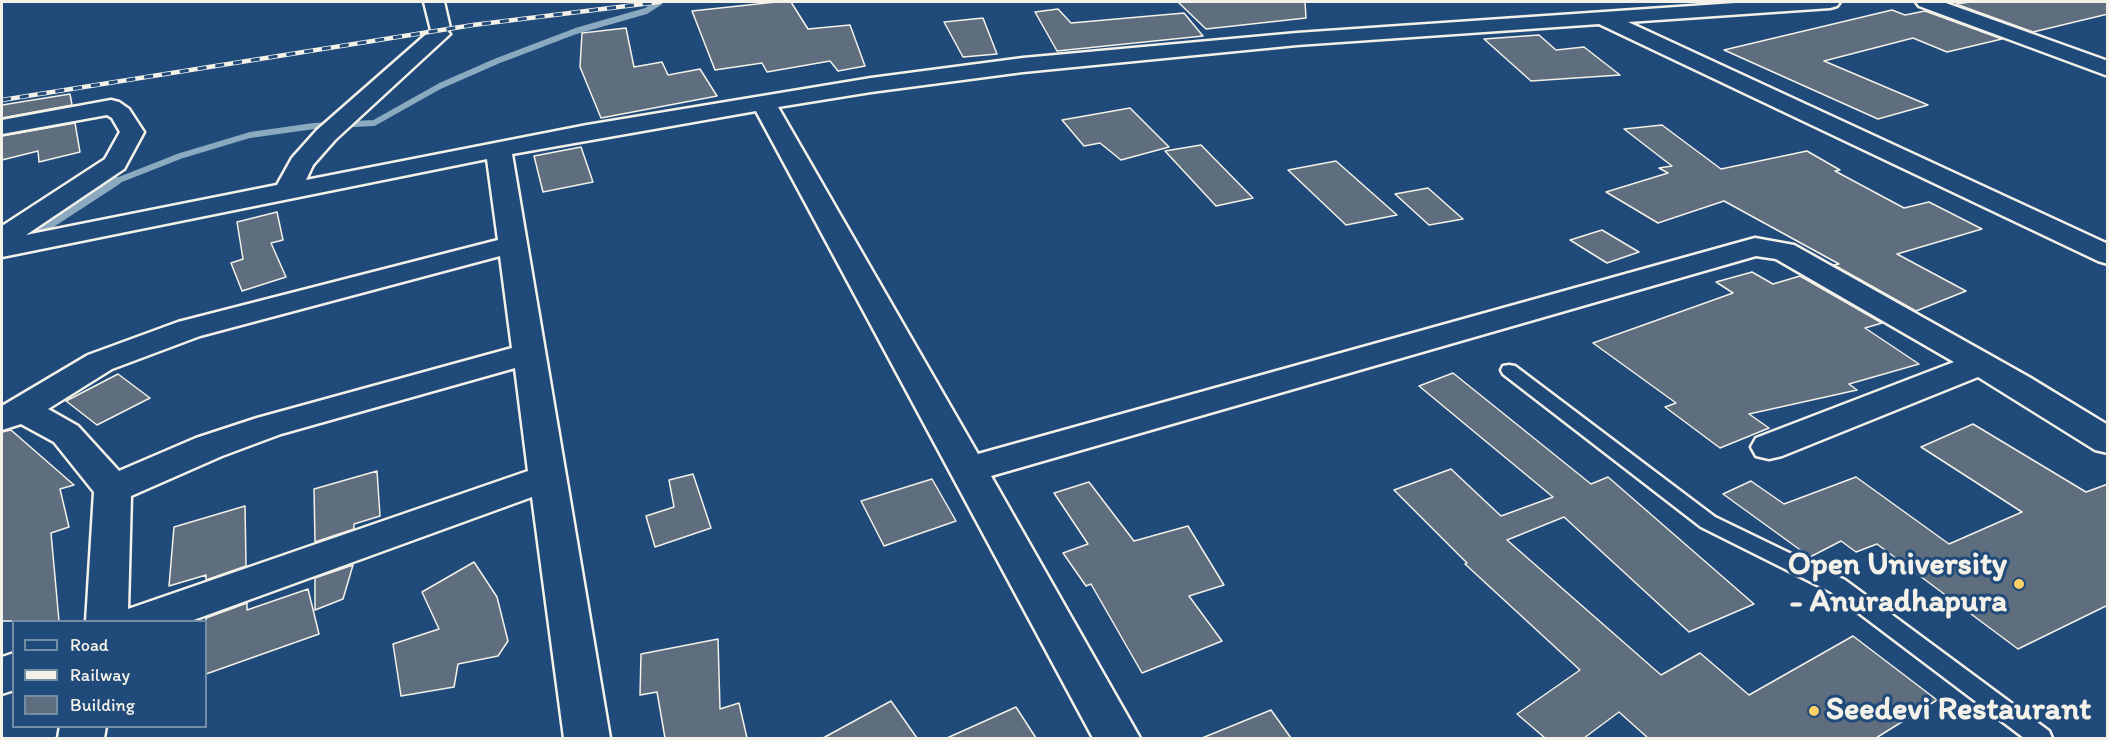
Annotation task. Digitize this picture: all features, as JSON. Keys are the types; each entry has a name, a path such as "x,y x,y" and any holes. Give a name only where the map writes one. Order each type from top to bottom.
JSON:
{"street":[{"path":"288,190 301,163 326,135 439,31 434,2"},
{"path":"3,244 53,237 498,149 762,102 1023,64 1160,51 1830,2"},
{"path":"1926,2 2108,69"},
{"path":"1603,18 2108,255"},
{"path":"762,102 1117,738"},
{"path":"2,127 111,107 121,114 132,132 115,164 3,244"},
{"path":"498,149 587,738"},
{"path":"12,415 100,362 189,329 514,244"},
{"path":"968,470 1755,247 1784,252 1980,364 2108,441"},
{"path":"113,489 209,447 268,426 530,353"},
{"path":"1769,447 1980,364"},
{"path":"12,415 66,434 113,489 106,620"},
{"path":"142,620 549,477"}],"lane":[{"path":"1509,370 1708,522 1838,586 2041,738"}],"building":[{"path":"791,2 808,29 850,25 865,66 838,71 830,61 767,72 762,63 715,70 692,11"},
{"path":"1178,2 1305,2 1306,18 1206,29"},
{"path":"1970,2 2108,2 2108,14 2033,32 1956,4"},
{"path":"1058,9 1071,23 1184,13 1203,36 1057,51 1035,12"},
{"path":"1892,10 1905,15 1925,11 2002,39 1947,52 1913,38 1824,61 1928,105 1878,119 1724,50"},
{"path":"983,18 997,54 963,57 944,22"},
{"path":"626,28 634,67 662,62 668,75 700,69 717,96 601,118 580,67 582,33"},
{"path":"1539,35 1556,50 1584,47 1620,75 1531,81 1484,39"},
{"path":"70,94 72,105 2,118 2,105"},
{"path":"1130,108 1169,147 1121,160 1100,143 1084,146 1062,120"},
{"path":"75,123 80,152 39,162 38,151 2,160 2,136"},
{"path":"1662,125 1721,169 1807,151 1840,170 1835,171 1904,208 1929,202 1982,229 1897,254 1966,291 1916,311 1834,265 1839,264 1724,201 1658,223 1606,192 1668,173 1659,168 1672,166 1624,129"},
{"path":"1201,145 1253,198 1216,206 1165,151"},
{"path":"581,147 593,182 543,192 534,156"},
{"path":"1336,161 1397,215 1346,225 1288,170"},
{"path":"1428,188 1463,219 1429,225 1395,194"},
{"path":"277,212 283,240 271,243 286,277 242,291 231,263 243,259 237,222"},
{"path":"1602,230 1639,252 1607,263 1570,240"},
{"path":"1752,272 1773,284 1800,276 1882,323 1865,328 1919,364 1849,384 1857,390 1749,414 1769,428 1720,448 1665,407 1676,403 1593,343 1733,293 1716,282"},
{"path":"1453,373 1591,484 1608,477 1754,604 1689,632 1564,517 1507,540 1661,675 1700,653 1749,695 1853,636 1937,700 1876,738 1648,738 1619,712 1584,738 1545,738 1517,714 1580,670 1465,564 1467,563 1394,490 1451,469 1501,516 1553,497 1419,386"},
{"path":"118,374 150,398 97,425 66,401"},
{"path":"1973,424 2086,492 2108,484 2108,605 2018,649 1877,544 1856,552 1841,541 1810,557 1723,494 1751,481 1784,504 1856,477 1949,544 2022,512 1921,447"},
{"path":"11,430 74,485 60,489 69,527 51,533 59,620 2,621 2,432"},
{"path":"377,471 380,516 354,524 354,529 315,542 314,489"},
{"path":"693,474 711,528 655,547 646,516 674,507 669,480"},
{"path":"932,479 956,521 884,546 861,501"},
{"path":"1089,482 1134,541 1188,526 1224,585 1189,596 1222,641 1142,673 1091,584 1086,586 1063,553 1088,544 1054,493"},
{"path":"245,506 246,566 206,580 206,575 169,586 174,527"},
{"path":"474,562 497,597 508,641 498,656 458,664 454,687 401,696 393,644 439,629 422,592"},
{"path":"353,565 343,599 315,610 315,578"},
{"path":"308,589 319,634 207,674 206,618 247,603 247,610"},
{"path":"718,639 720,709 739,703 747,738 665,738 657,692 640,695 641,654"},
{"path":"891,701 917,738 823,738"},
{"path":"1016,707 1036,738 947,738"},
{"path":"1271,710 1291,738 1202,738"}],"waterway":[{"path":"114,182 180,156 250,135 314,126 374,123 440,86 497,61 576,31 646,11 660,2"},
{"path":"28,239 117,181"}],"railway":[{"path":"2,100 473,25 659,2"}],"place":[{"name":"Open University - Anuradhapura","path":"2019,584"},
{"name":"Seedevi Restaurant","path":"1814,711"}]}
